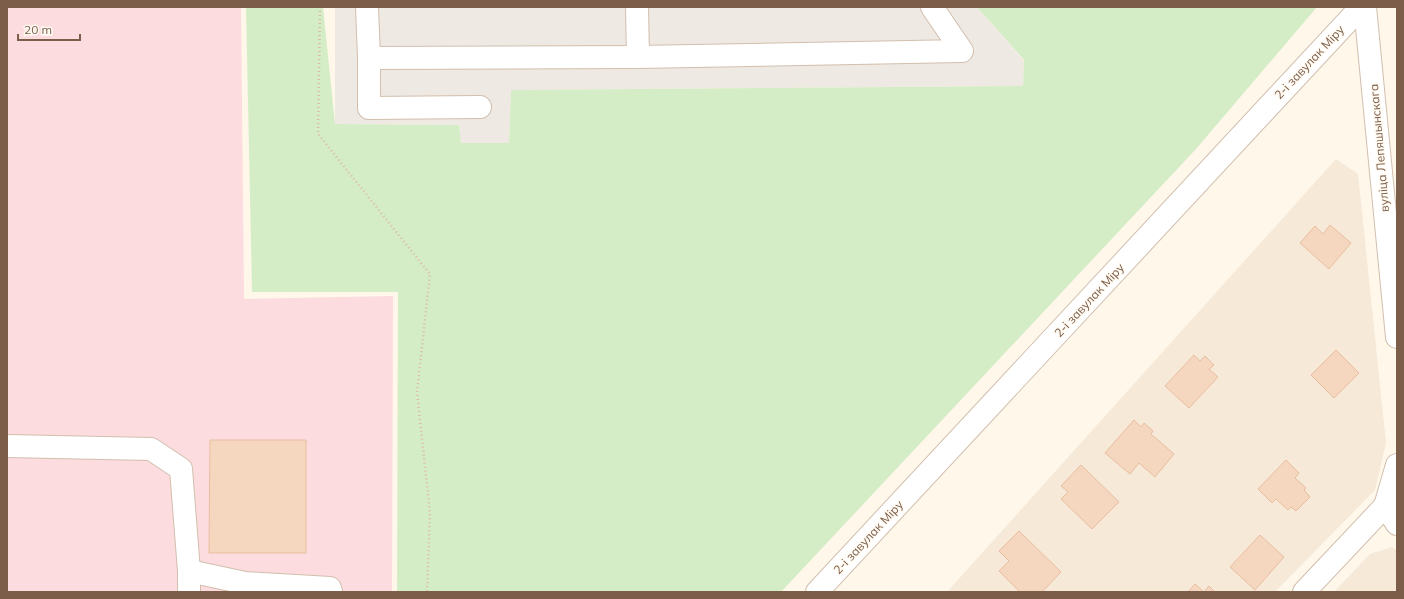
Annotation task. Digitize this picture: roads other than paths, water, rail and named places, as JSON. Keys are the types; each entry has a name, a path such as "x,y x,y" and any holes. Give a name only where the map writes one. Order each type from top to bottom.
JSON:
{"street":[{"path":"367,7 369,108 480,107"},
{"path":"637,7 638,57"},
{"path":"369,58 638,57 962,51 932,7"},
{"name":"2-і завулак Міру","path":"817,592 1361,7"},
{"name":"вуліца Лепяшынскага","path":"1365,7 1397,337"},
{"path":"7,446 151,449 182,469 189,592"},
{"path":"1304,592 1385,506 1397,464"},
{"path":"1385,506 1397,524"},
{"path":"189,571 245,583 330,588 331,592"}]}
